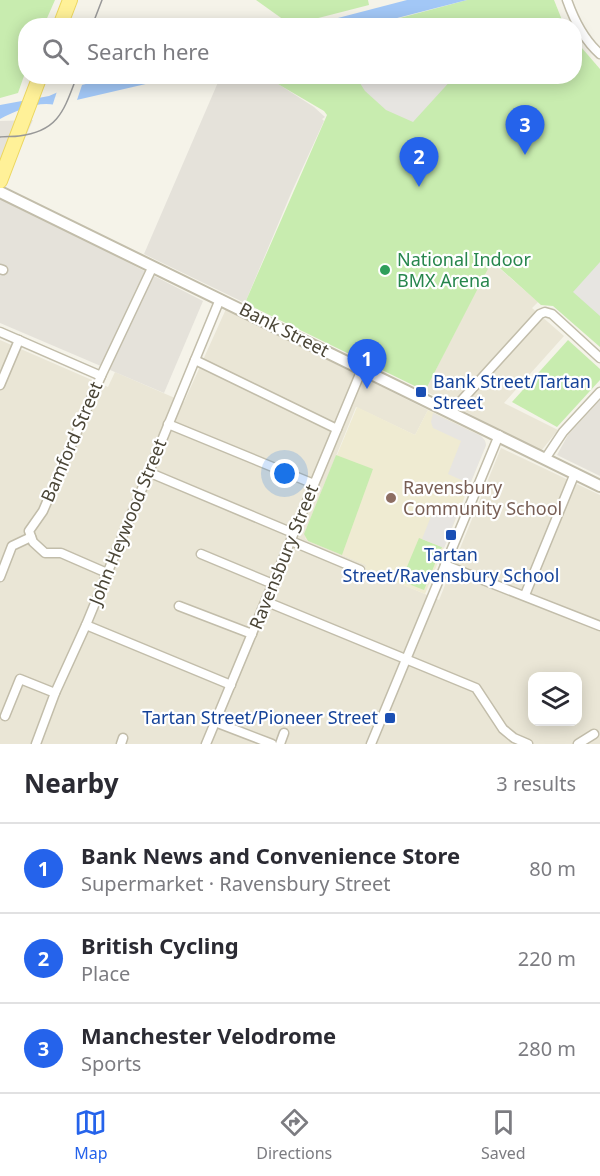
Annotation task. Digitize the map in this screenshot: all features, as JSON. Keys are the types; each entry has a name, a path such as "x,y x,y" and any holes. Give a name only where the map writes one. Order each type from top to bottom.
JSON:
{"main road":[{"path":"63,18 70,0"},
{"path":"0,181 37,84"}],"street":[{"path":"567,0 574,18"},
{"path":"582,31 591,46 600,54"},
{"name":"Bank Street","path":"0,192 600,486"},
{"name":"Bamford Street","path":"31,537 29,531 43,511 101,376 152,267"},
{"name":"John Heywood Street","path":"36,744 55,693 86,625 220,299"},
{"path":"451,411 540,314 545,312 552,314 600,358"},
{"path":"0,332 101,376"},
{"path":"0,385 19,340"},
{"path":"195,360 337,429"},
{"name":"Ravensbury Street","path":"206,744 362,369"},
{"path":"545,459 564,432 600,392"},
{"path":"168,424 314,484"},
{"path":"371,744 499,435"},
{"path":"148,472 360,570"},
{"path":"525,595 574,473"},
{"path":"0,577 12,546 31,537 45,553 61,553 107,573"},
{"path":"201,554 273,584"},
{"path":"445,565 600,626"},
{"path":"267,602 476,688 503,729 514,738 528,744"},
{"path":"179,606 252,634"},
{"path":"86,625 231,685"},
{"path":"4,716 20,680 55,693"},
{"path":"215,722 272,744"},
{"path":"279,744 284,733"},
{"path":"582,743 594,734"}],"shaded area":[{"path":"217,84 278,84 314,107 325,117 322,119 324,121 245,303 144,254"},
{"path":"360,84 448,84 413,122 386,110"},
{"path":"33,120 0,194 0,121"},
{"path":"0,197 203,301 164,393 0,323"},
{"path":"491,261 538,302 532,308 564,336 504,403 558,430 541,451 425,391"},
{"path":"600,262 600,316 573,292"},
{"path":"226,309 428,410 415,435 356,407 305,532 305,538 367,565 366,569 439,600 501,448 600,495 600,744 0,744 0,340 108,387 115,372 184,402"},
{"path":"600,400 600,476 557,455 568,435"},
{"name":"Ravensbury Community School","path":"357,407 415,435 428,410 481,436 485,441 486,445 425,594 365,569 366,565 305,538 305,532"},
{"path":"433,413 481,436 485,441 486,445 470,484 448,474 461,441 433,428 431,422"},
{"path":"441,506 458,512 444,548 422,539 434,509 439,511"}],"green space":[{"path":"0,0 55,0 47,18 18,18 18,84 21,84 18,93 0,98"},
{"path":"256,0 368,0 369,5 318,18 281,18"},
{"path":"467,0 554,0 561,18 400,18"},
{"path":"582,48 600,69 600,347 553,306 541,305 492,261 425,391 245,303 327,115 278,84 582,84"},
{"path":"568,340 600,369 600,380 557,427 512,402"},
{"path":"336,455 373,469 342,555 308,541 304,534"},
{"path":"419,538 442,547 424,590 401,581"}],"water":[{"path":"407,0 467,0 397,18 338,18"},
{"path":"86,84 146,84 55,105 41,104 0,119 0,105 49,96"}],"pier":[{"path":"82,84 76,103 52,107 58,88"}],"tram line":[{"path":"95,18 102,0"},
{"path":"0,137 32,133 52,124 63,109 74,84"}],"place":[{"name":"Manchester Velodrome","path":"525,155"},
{"name":"British Cycling","path":"419,187"},
{"name":"National Indoor BMX Arena","path":"385,270"},
{"name":"Bank News and Convenience Store","path":"367,389"},
{"name":"Bank Street/Tartan Street","path":"421,392"},
{"name":"Ravensbury Community School","path":"391,498"},
{"name":"Tartan Street/Ravensbury School","path":"451,535"},
{"name":"Tartan Street/Pioneer Street","path":"390,718"}]}
